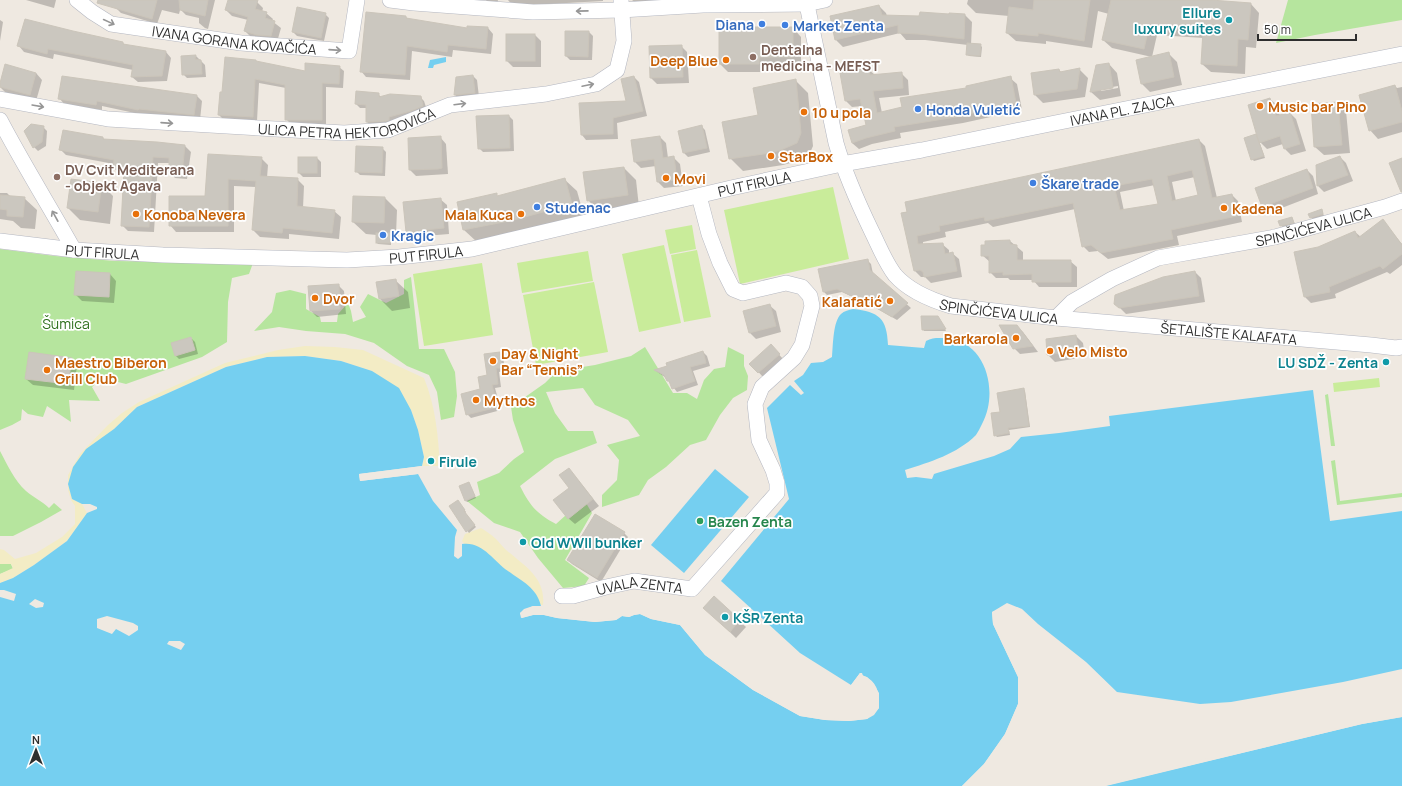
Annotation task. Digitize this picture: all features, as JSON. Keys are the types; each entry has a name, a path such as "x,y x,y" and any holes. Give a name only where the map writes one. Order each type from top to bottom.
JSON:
{"street":[{"name":"IVANA GORANA KOVAČIĆA","path":"77,0 111,24 241,43 349,51 357,0"},
{"path":"390,0 533,12 621,5 703,5 806,2 825,0"},
{"name":"SPINČIĆEVA ULICA","path":"806,2 836,143 849,182 885,260 895,275 909,288 934,301 951,306 1056,318 1072,302 1112,279 1158,258 1275,237 1402,201"},
{"name":"ULICA PETRA HEKTOROVIĆA","path":"0,99 108,119 344,133 388,130 450,105 546,94 596,84 617,70 624,41 621,5"},
{"name":"IVANA PL. ZAJCA","path":"842,164 922,150 1402,54"},
{"path":"0,120 74,250"},
{"name":"PUT FIRULA","path":"0,241 74,250 163,255 347,260 399,257 472,249 731,188 842,164"},
{"name":"UVALA ZENTA","path":"562,596 573,596 634,581 692,589 777,493 777,483 773,470 759,440 755,404 762,387 794,358 802,345 812,306 810,296 802,287 786,283 743,293 733,289 720,263 709,234 699,196"},
{"name":"ŠETALIŠTE KALAFATA","path":"1056,318 1396,348 1402,347"}],"green space":[{"path":"1288,0 1402,0 1402,20 1276,43"},
{"path":"833,187 849,259 740,284 724,210"},
{"path":"692,225 696,249 670,254 665,230"},
{"path":"664,245 681,323 639,332 622,254"},
{"name":"Šumica","path":"0,249 55,256 115,261 253,263 249,274 232,278 228,302 227,342 202,357 126,384 102,378 92,387 100,401 69,400 71,422 47,406 43,417 28,414 22,409 21,420 0,430"},
{"path":"697,250 711,317 684,322 671,255"},
{"path":"588,251 593,281 522,293 517,263"},
{"path":"482,263 493,335 424,346 413,274"},
{"path":"411,277 419,349 444,349 455,372 457,396 454,417 441,420 437,392 429,375 407,366 374,343 345,334 279,327 254,331 272,312 276,293 290,290 306,294 306,309 320,317 321,322 337,322 338,314 348,303 353,322 366,317 360,307 368,294 386,303 404,294 404,280"},
{"path":"594,282 608,352 536,365 523,295"},
{"path":"645,347 673,393 687,393 697,399 704,380 714,369 725,367 728,347 744,355 744,366 748,376 747,390 733,398 720,415 706,440 690,445 666,467 648,480 639,495 602,507 602,495 617,480 619,460 607,445 640,436 628,420 595,405 583,388 546,392 555,413 568,431 593,431 597,443 555,459 520,486 527,499 535,509 544,517 556,524 566,515 586,503 592,513 565,560 589,578 584,586 563,588 538,558 520,532 494,523 467,501 480,495 477,482 499,473 524,452 513,420 511,407 545,383 557,371 595,365 631,356"},
{"path":"1379,378 1380,387 1334,392 1333,383"},
{"path":"1328,394 1335,446 1331,446 1325,395"},
{"path":"0,451 14,477 26,491 49,508 54,503 62,510 13,536 0,536"},
{"path":"1335,460 1340,501 1402,493 1402,497 1337,505 1331,461"},
{"path":"0,564 11,564 13,569 0,574"}],"sand":[{"name":"Firule","path":"305,346 363,350 424,378 434,411 440,466 422,466 424,457 418,430 411,410 372,371 341,361 305,356 267,357 226,367 137,407 114,429 68,484 68,475 80,454 108,425 122,413 139,402 225,363 278,350"},
{"path":"68,484 72,499 82,504 87,513 67,541 34,565 13,578 0,583 0,574 13,568 11,564 0,564 0,549 4,550 15,559 36,553 62,537 75,524 75,506 71,500"},
{"path":"481,528 489,533 532,572 541,587 543,605 528,603 462,541 465,534"}],"water":[{"path":"446,57 446,62 434,65 433,68 428,68 430,60"},
{"path":"853,309 869,312 880,318 886,328 888,345 924,348 926,341 934,338 946,338 960,341 971,348 980,358 986,370 989,384 987,412 976,435 969,442 952,452 905,470 907,478 916,477 932,479 934,474 994,456 1010,449 1021,437 1110,426 1109,416 1313,390 1330,521 1402,511 1402,669 1343,682 1231,702 1200,704 1117,692 1086,662 1038,624 1022,609 1007,603 992,612 993,624 1018,677 1018,704 1005,734 984,764 962,786 0,786 0,597 14,601 16,594 0,590 0,583 13,578 34,565 67,541 87,513 97,509 97,507 90,504 82,504 72,499 68,484 73,467 86,449 114,429 137,407 226,367 267,357 305,356 341,361 372,371 399,388 411,410 418,430 424,457 422,466 359,474 360,481 418,474 433,501 457,530 454,556 458,559 462,556 462,544 476,546 487,553 536,594 541,606 533,606 520,613 522,618 533,615 544,615 557,618 595,622 616,620 622,616 629,617 640,614 651,619 680,625 705,655 753,690 800,716 825,720 849,721 867,719 879,708 878,691 872,681 860,673 851,685 800,653 721,581 789,499 767,408 790,385 801,395 804,393 794,381 803,375 811,363 823,362 832,357 834,334 838,317 842,313","holes":["35,599 44,603 43,607 36,608 29,604","107,616 133,623 138,626 138,630 129,636 116,629 112,634 97,628 97,619","169,641 180,641 185,644 181,650 167,644"]},
{"name":"Bazen Zenta","path":"715,469 749,497 684,573 651,545"},
{"path":"1402,717 1402,786 1106,786 1362,724"}],"pier":[{"path":"422,466 421,468 361,476 361,479 419,472 418,474 360,481 359,474"},
{"path":"533,606 543,607 525,611 523,615 544,613 595,620 615,618 622,614 629,615 640,612 652,617 681,624 706,654 754,689 801,714 825,718 848,719 866,717 872,713 877,707 877,693 872,685 866,679 862,678 861,675 853,686 851,685 860,673 862,673 863,676 867,677 873,683 879,693 879,708 874,715 867,719 849,721 825,720 800,716 753,690 705,655 680,625 651,619 640,614 629,617 622,616 616,620 595,622 557,618 544,615 533,615 521,618 520,613 524,609"},
{"path":"1000,609 994,613 995,624 1020,676 1020,704 1007,735 985,765 965,786 962,786 984,764 1005,734 1018,704 1018,677 993,624 992,612"},
{"path":"1402,715 1402,717 1362,724 1104,786 1105,784 1184,764 1361,722"}],"building":[{"path":"98,0 157,0 152,19 97,3"},
{"path":"179,0 208,0 205,16 180,10"},
{"path":"228,0 258,0 255,9 267,12 265,18 275,21 271,36 257,35 244,31 248,17 225,10"},
{"path":"1034,0 1090,0 1084,41 1038,33 1038,36 1006,33 1009,7 1033,10"},
{"path":"1111,0 1211,0 1251,3 1248,40 1238,39 1237,66 1201,64 1203,31 1149,27 1144,49 1102,40"},
{"path":"879,5 882,15 919,16 920,12 965,14 964,39 898,33 898,25 835,40 830,16"},
{"path":"297,7 326,13 321,38 292,32"},
{"path":"366,12 406,16 406,18 467,28 467,26 488,27 486,49 448,45 447,52 407,46 405,75 360,72"},
{"path":"25,19 123,42 123,44 166,51 162,76 131,77 133,65 48,49 47,54 17,46"},
{"path":"719,27 793,27 793,57 759,57 759,64 719,64"},
{"path":"565,31 589,31 588,57 565,56"},
{"path":"506,34 535,34 535,61 506,61"},
{"path":"967,43 981,44 980,56 966,55"},
{"path":"682,45 683,77 650,78 649,46"},
{"path":"1169,52 1174,77 1141,84 1136,60"},
{"path":"196,55 195,59 201,60 202,74 182,75 181,56"},
{"path":"225,57 256,60 305,71 305,63 340,66 339,84 322,83 322,120 285,120 285,85 255,79 253,117 218,115 220,92 222,92"},
{"path":"1109,63 1113,88 1090,92 1096,65"},
{"path":"5,64 36,73 30,95 0,87"},
{"path":"869,68 870,75 902,72 903,88 873,91 877,113 902,107 900,98 966,88 966,86 1011,76 1016,103 956,117 894,127 895,131 852,143 848,130 866,125 860,99 845,101 840,73"},
{"path":"1080,68 1077,89 1034,95 1031,73 1059,69 1060,72"},
{"path":"473,75 475,93 454,95 456,77"},
{"path":"62,76 197,95 194,115 138,110 97,101 96,105 58,99"},
{"path":"634,76 643,111 613,118 613,134 581,135 579,103 626,101 621,79"},
{"path":"796,79 801,133 797,143 770,153 729,159 722,122 758,115 753,88"},
{"path":"1395,85 1402,111 1402,122 1369,131 1359,95"},
{"path":"356,91 379,93 379,97 390,94 421,96 423,106 389,117 389,120 386,121 366,122 366,105 355,104"},
{"path":"1270,98 1276,116 1290,112 1300,144 1284,149 1280,136 1259,143 1248,105"},
{"path":"1338,102 1342,145 1314,147 1311,104"},
{"path":"509,115 510,148 478,149 476,116"},
{"path":"31,124 44,126 42,142 33,148 24,131"},
{"path":"702,125 707,148 683,153 678,131"},
{"path":"63,130 103,137 103,139 185,145 182,174 169,172 169,158 153,157 149,227 121,226 124,169 113,168 114,160 59,150"},
{"path":"1256,134 1264,156 1251,160 1244,138"},
{"path":"441,136 442,168 409,170 408,138"},
{"path":"660,136 663,158 674,156 677,180 657,182 654,159 634,162 631,140"},
{"path":"1199,139 1212,198 1232,194 1237,216 1171,230 1173,239 1101,253 1091,245 1082,247 1073,203 985,221 984,217 939,226 940,231 917,236 918,244 943,243 945,254 953,252 957,271 924,277 923,272 920,270 914,271 901,213 907,212 905,202","holes":["1192,170 1198,195 1172,201 1167,176","1152,179 1158,204 1120,210 1114,186"]},
{"path":"356,146 383,147 382,173 355,172"},
{"path":"208,154 262,157 260,176 298,178 297,206 335,210 332,233 283,228 282,233 252,230 256,181 228,179 228,226 169,226 169,196 205,196"},
{"path":"1340,156 1348,175 1317,186 1316,165"},
{"path":"298,157 317,157 317,173 298,173"},
{"path":"1402,158 1402,192 1401,192 1389,163"},
{"path":"624,167 628,195 587,201 583,172"},
{"path":"1307,169 1313,188 1262,207 1255,188"},
{"path":"565,178 572,204 514,220 463,230 457,202 497,193 497,196"},
{"path":"71,179 102,183 98,212 67,208"},
{"path":"0,195 25,197 23,217 7,216 7,210 0,209"},
{"path":"353,196 385,197 384,223 352,222"},
{"path":"441,198 444,228 406,232 403,202"},
{"path":"1322,209 1323,214 1310,218 1308,214"},
{"path":"1292,217 1294,223 1280,226 1278,221"},
{"path":"1383,219 1402,245 1402,254 1383,269 1380,266 1329,287 1330,292 1304,297 1294,252 1318,247 1355,231 1358,238"},
{"path":"376,233 390,233 390,243 376,243"},
{"path":"1010,240 1010,244 1017,245 1017,260 1071,260 1071,282 1032,282 1032,274 1003,275 1003,272 989,273 989,256 981,256 981,245 985,245 985,241"},
{"path":"868,259 870,270 908,303 892,317 837,289 823,292 818,269"},
{"path":"76,271 110,273 109,297 74,295"},
{"path":"1195,271 1199,296 1119,308 1114,304 1115,295 1163,277"},
{"path":"396,279 399,296 379,299 376,282"},
{"path":"339,284 340,309 310,311 308,286"},
{"path":"770,304 776,326 749,333 743,311"},
{"path":"921,316 938,316 946,329 922,330"},
{"path":"999,325 1017,325 1033,346 1013,349"},
{"path":"1076,335 1078,350 1047,355 1046,339"},
{"path":"191,337 195,350 175,356 171,343"},
{"path":"771,344 780,354 758,373 749,364"},
{"path":"703,351 706,363 690,367 695,381 672,389 669,381 667,381 664,375 654,370 667,366 666,363"},
{"path":"29,352 72,358 68,384 25,379"},
{"path":"500,352 502,368 496,368 498,384 492,385 498,407 466,415 461,394 480,389 478,377 487,375 484,354"},
{"path":"1024,388 1029,426 1008,428 1009,433 994,436 991,413 1000,412 997,393"},
{"path":"569,468 593,499 568,519 553,500 569,488 559,475"},
{"path":"469,482 475,496 465,501 459,486"},
{"path":"458,500 465,510 464,511 475,525 466,532 449,506"},
{"path":"595,514 625,532 597,578 567,560"},
{"name":"KŠR Zenta","path":"714,596 740,620 730,632 703,608"}],"place":[{"name":"Ellure luxury suites","path":"1229,20"},
{"name":"Diana","path":"762,24"},
{"name":"Market Zenta","path":"785,25"},
{"name":"Dentalna medicina - MEFST","path":"753,57"},
{"name":"Deep Blue","path":"726,60"},
{"name":"Music bar Pino","path":"1260,106"},
{"name":"Honda Vuletić","path":"918,109"},
{"name":"10 u pola","path":"804,112"},
{"name":"StarBox","path":"771,156"},
{"name":"DV Cvit Mediterana - objekt Agava","path":"57,177"},
{"name":"Movi","path":"666,178"},
{"name":"Škare trade","path":"1033,183"},
{"name":"Studenac","path":"537,207"},
{"name":"Kadena","path":"1224,208"},
{"name":"Konoba Nevera","path":"136,214"},
{"name":"Mala Kuca","path":"521,214"},
{"name":"Kragic","path":"383,235"},
{"name":"Dvor","path":"315,298"},
{"name":"Kalafatić","path":"890,301"},
{"name":"Barkarola","path":"1016,338"},
{"name":"Velo Misto","path":"1050,351"},
{"name":"Day & Night Bar “Tennis”","path":"493,361"},
{"name":"LU SDŽ - Zenta","path":"1386,362"},
{"name":"Maestro Biberon Grill Club","path":"47,370"},
{"name":"Mythos","path":"476,400"},
{"name":"Firule","path":"431,461"},
{"name":"Bazen Zenta","path":"700,521"},
{"name":"Old WWII bunker","path":"523,542"},
{"name":"KŠR Zenta","path":"725,617"}]}
